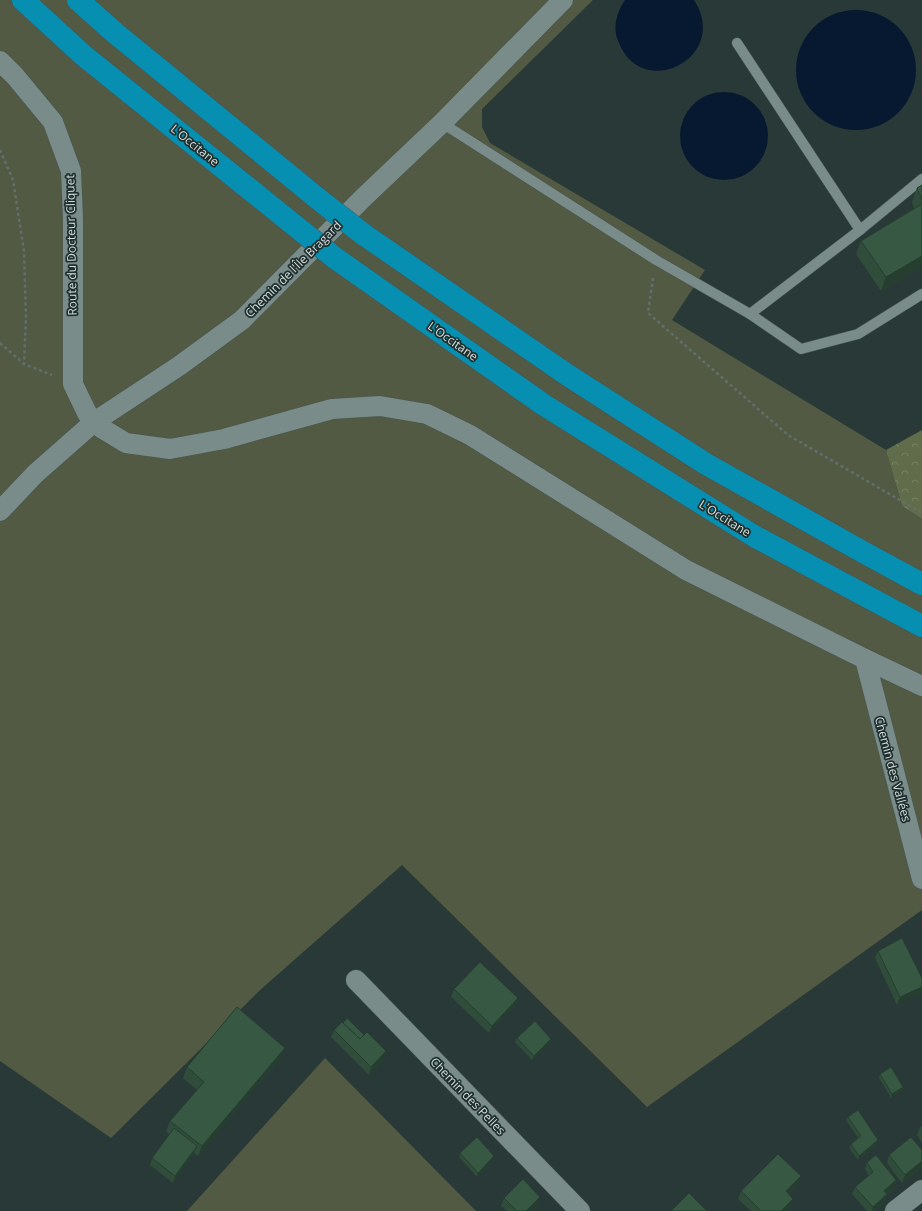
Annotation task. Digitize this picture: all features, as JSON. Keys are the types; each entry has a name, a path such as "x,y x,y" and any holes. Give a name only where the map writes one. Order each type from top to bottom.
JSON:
{"highway":[{"name":"L'Occitane","path":"24,0 83,55 335,258 544,405 754,536 922,626"},
{"path":"78,0 115,33 322,202 364,234 566,374 706,464 922,584"}],"street":[{"name":"Chemin de l'Île Bragard","path":"0,511 35,474 94,422 179,366 242,320 363,198 442,123 563,0"},
{"name":"Route du Docteur Cliquet","path":"0,61 15,76 53,122 71,171 73,219 73,384 87,412 94,422"},
{"path":"94,422 126,443 170,449 224,439 332,409 380,406 428,414 470,435 686,570 922,686"},
{"name":"Chemin des Vallées","path":"865,659 922,879"},
{"name":"Chemin des Pelles","path":"356,980 580,1211"},
{"path":"895,1211 922,1190"}],"lane":[{"path":"737,42 860,230"},
{"path":"442,123 656,260 750,314 801,348 858,334 922,294"},
{"path":"750,314 860,230 922,179"}],"path":[{"path":"0,150 14,180 24,251 26,318 24,364"},
{"path":"656,260 648,313 788,435 922,513"},
{"path":"0,343 24,364 73,384"}],"green space":[{"path":"0,0 593,0 482,109 482,127 490,143 705,270 672,320 886,450 902,506 922,519 922,910 647,1107 402,865 259,991 111,1138 0,1061"},
{"path":"922,430 922,519 902,506 886,450"},
{"path":"325,1058 476,1211 187,1211"}],"water":[{"path":"625,0 694,0 702,21 701,39 693,54 679,65 663,70 646,69 631,60 619,43 615,27 619,10"},
{"path":"856,10 868,11 879,15 889,20 898,28 906,37 911,47 915,58 915,82 911,93 906,103 898,112 889,120 879,125 868,129 856,130 844,129 833,125 823,120 814,112 806,103 801,93 797,82 796,70 797,58 801,47 806,37 814,28 823,20 833,15 844,11"},
{"path":"724,92 741,96 755,105 764,119 768,136 764,153 755,167 741,176 724,180 707,176 693,167 684,153 680,136 684,119 693,105 707,96"}],"building":[{"path":"922,185 922,200 917,188"},
{"path":"922,204 922,256 886,277 861,241"},
{"path":"902,938 922,978 922,987 900,997 878,951"},
{"path":"480,962 518,998 492,1026 454,989"},
{"path":"237,1007 285,1048 202,1146 170,1121 204,1082 187,1067"},
{"path":"347,1018 364,1035 360,1039 343,1023"},
{"path":"535,1021 551,1039 534,1056 517,1038"},
{"path":"342,1022 360,1039 367,1032 386,1051 371,1067 334,1030"},
{"path":"891,1067 903,1087 892,1094 880,1074"},
{"path":"858,1110 878,1140 859,1156 851,1144 861,1136 848,1117"},
{"path":"174,1128 197,1146 175,1176 152,1158"},
{"path":"477,1137 494,1156 478,1173 460,1153"},
{"path":"911,1137 922,1150 922,1161 905,1175 889,1155"},
{"path":"778,1154 801,1176 786,1191 793,1199 781,1211 761,1211 741,1191"},
{"path":"876,1155 896,1180 884,1191 887,1194 873,1207 855,1187 873,1172 867,1162"},
{"path":"523,1179 540,1197 526,1211 517,1211 504,1198"},
{"path":"689,1193 707,1211 671,1211"}]}
